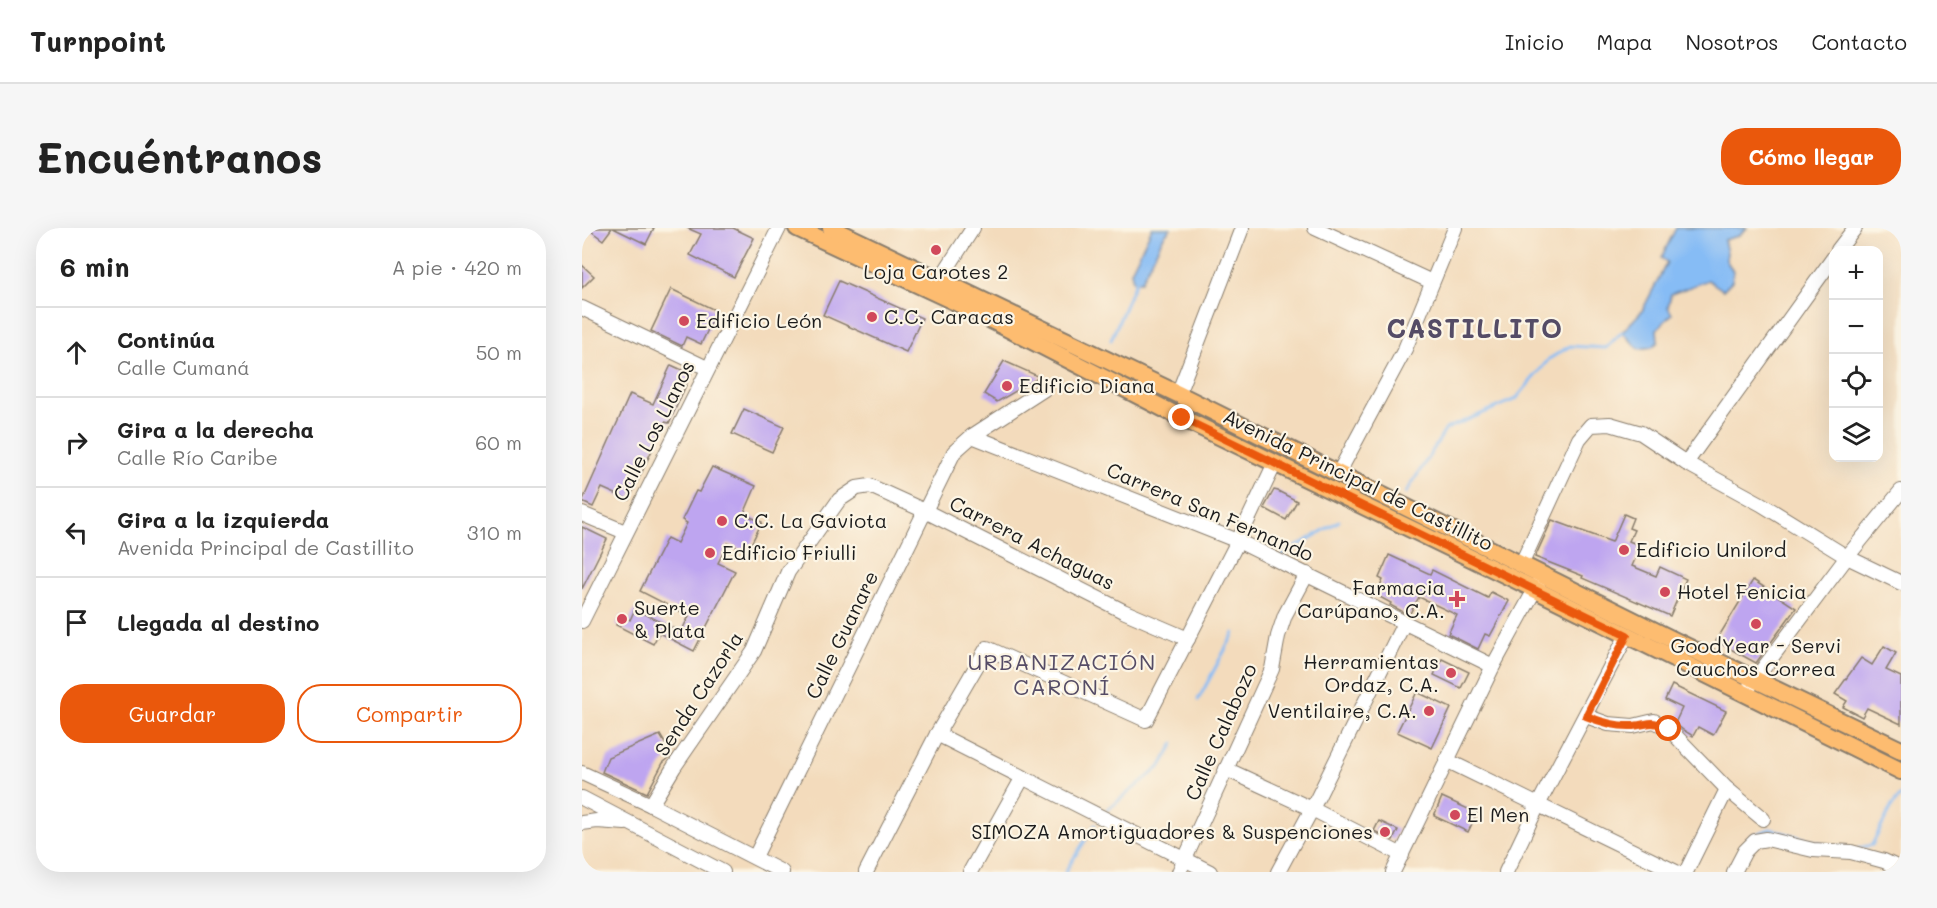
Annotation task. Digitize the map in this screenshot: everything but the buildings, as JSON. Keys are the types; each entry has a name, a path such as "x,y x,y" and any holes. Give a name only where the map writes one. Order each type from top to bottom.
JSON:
{"main road":[{"name":"Avenida Principal de Castillito","path":"797,228 964,306 1275,463 1756,679 1901,750"},
{"name":"Avenida Principal de Castillito","path":"831,228 939,282 1178,394 1521,565 1539,583 1627,635 1901,771"}],"street":[{"name":"Calle Los Llanos","path":"582,621 779,228"},
{"path":"939,282 974,228"},
{"path":"1178,394 1242,228"},
{"path":"1315,228 1432,282"},
{"path":"1338,474 1405,349 1455,228"},
{"path":"1841,246 1854,228"},
{"path":"1686,463 1829,263"},
{"path":"582,308 707,368"},
{"name":"Calle Guanare","path":"755,857 954,452 972,436 1046,388"},
{"path":"1521,565 1579,439 1591,425 1610,424 1641,433 1686,463 1761,504 1847,557 1901,583"},
{"name":"Carrera San Fernando","path":"972,436 1238,541 1493,666"},
{"path":"866,872 937,734 987,648 1146,720 1238,541 1275,463"},
{"name":"Carrera Achaguas","path":"857,488 870,486 925,511 1123,611 1188,639"},
{"name":"Senda Cazorla","path":"651,805 674,767 754,651 788,572 839,500 857,488"},
{"path":"1745,694 1847,557 1901,491"},
{"path":"582,514 625,532"},
{"name":"Calle Calabozo","path":"1179,872 1272,669 1278,636 1285,615 1306,574"},
{"path":"1393,872 1493,666 1539,583"},
{"path":"1278,872 1312,809 1404,623"},
{"path":"1506,872 1538,805 1627,635"},
{"path":"1586,716 1608,724 1633,726 1654,721 1669,729 1727,789 1763,819"},
{"path":"937,734 1210,872"},
{"path":"1446,760 1676,872"},
{"path":"1226,769 1312,809 1402,855"},
{"path":"582,773 651,805 782,872"},
{"path":"970,872 1023,777"},
{"path":"1686,872 1727,789"},
{"path":"582,798 723,872"},
{"path":"582,823 614,821 635,825"},
{"path":"1734,872 1745,851 1755,842 1767,839 1813,850 1851,852 1884,861 1901,869"}],"water":[{"path":"1152,228 1171,228 1164,236 1141,281 1133,281 1131,271"},
{"path":"1676,228 1747,228 1738,236 1724,240 1726,260 1733,271 1732,281 1723,290 1708,280 1671,294 1668,307 1672,314 1657,329 1658,342 1652,347 1639,349 1622,332 1642,311 1667,262 1661,258"}],"waterway":[{"path":"1111,340 1137,278"},
{"path":"1406,493 1446,429 1516,399 1549,359 1570,346 1606,348 1622,332"},
{"path":"1281,556 1339,521"},
{"path":"1198,700 1234,633"},
{"path":"1107,810 1161,766 1174,743"},
{"path":"1859,848 1872,845 1892,806 1901,795"},
{"path":"1065,872 1095,825"},
{"path":"1752,836 1770,829 1823,844"}],"place":[{"name":"Loja Carotes 2","path":"936,250"},
{"name":"C.C. Caracas","path":"872,317"},
{"name":"Edificio León","path":"684,321"},
{"name":"Edificio Diana","path":"1007,386"},
{"name":"C.C. La Gaviota","path":"722,521"},
{"name":"Edificio Unilord","path":"1624,550"},
{"name":"Edificio Friulli","path":"710,553"},
{"name":"Hotel Fenicia","path":"1665,592"},
{"name":"Farmacia Carúpano, C.A.","path":"1457,599"},
{"name":"Suerte & Plata","path":"622,619"},
{"name":"GoodYear - Servi Cauchos Correa","path":"1756,624"},
{"name":"Herramientas Ordaz, C.A.","path":"1451,673"},
{"name":"Ventilaire, C.A.","path":"1429,711"},
{"name":"El Men","path":"1455,815"},
{"name":"SIMOZA Amortiguadores & Suspenciones","path":"1385,832"}],"district":[{"name":"CASTILLITO","path":"1475,329"},
{"name":"URBANIZACIÓN CARONÍ","path":"1062,674"}],"route":[{"path":"1182,418 1627,635 1586,716 1608,724 1633,726 1654,721 1669,729"}]}
